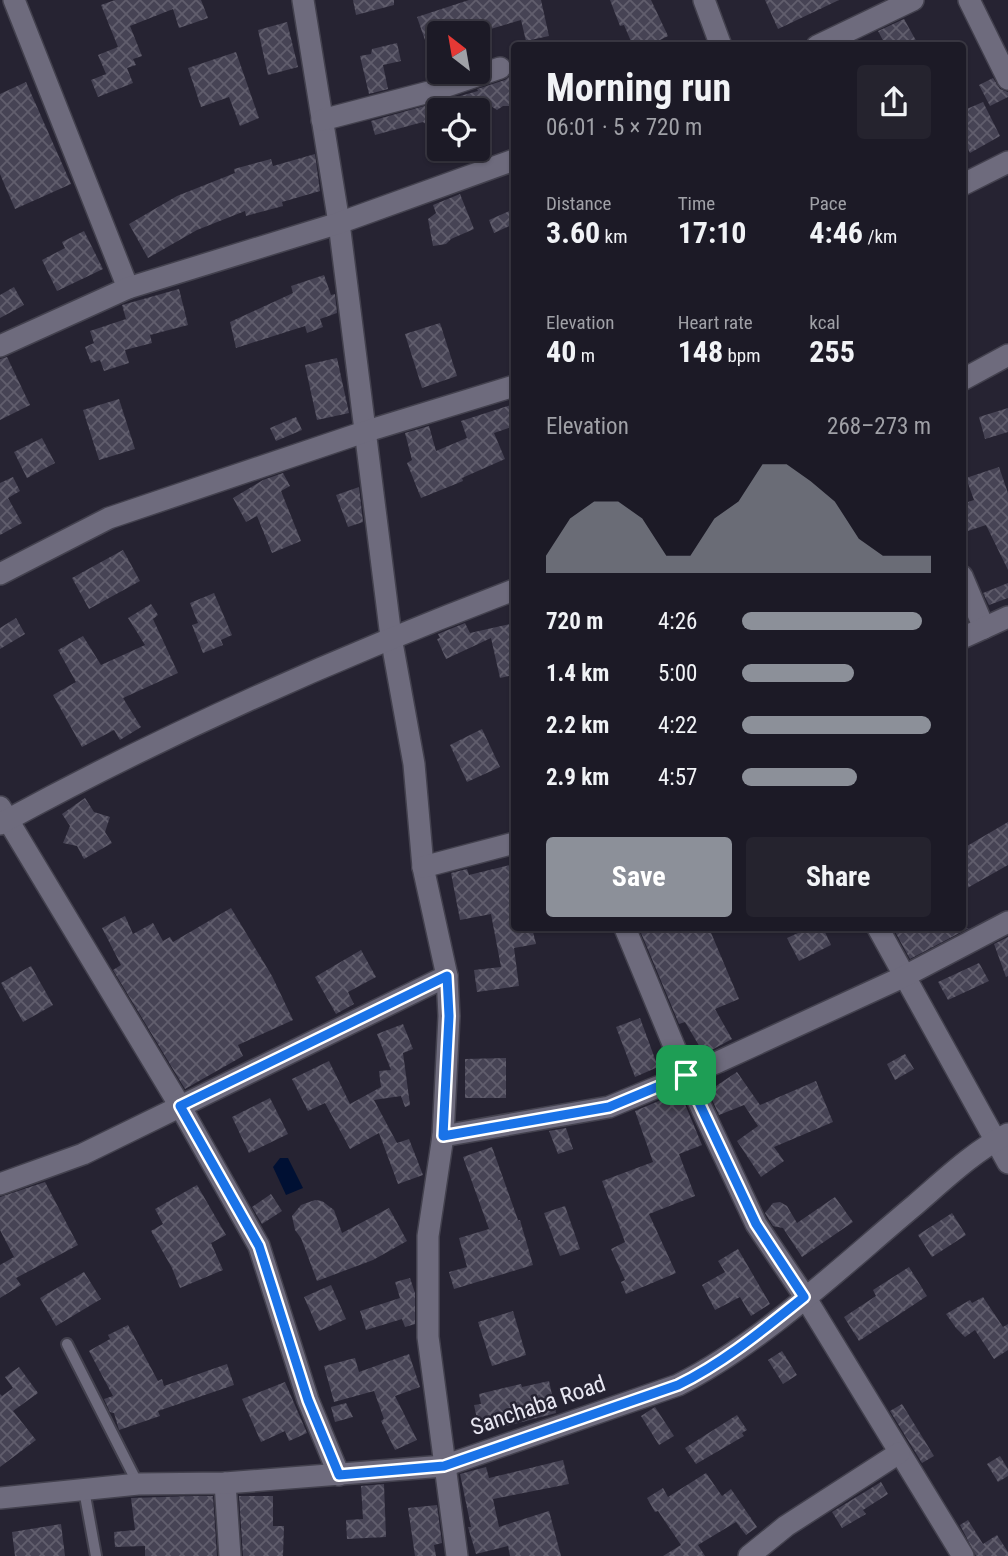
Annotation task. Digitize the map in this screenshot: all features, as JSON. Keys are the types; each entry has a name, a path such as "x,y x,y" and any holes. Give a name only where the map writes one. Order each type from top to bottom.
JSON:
{"street":[{"path":"15,0 128,288"},
{"path":"303,0 339,223 391,637 414,764 423,867 447,976 449,1016 443,1136 428,1236 428,1337 457,1556"},
{"path":"704,0 720,42"},
{"path":"825,42 913,0"},
{"path":"969,0 1008,79"},
{"path":"323,120 429,92 500,68"},
{"path":"0,346 128,288 339,223 511,161"},
{"path":"966,184 1008,162"},
{"path":"966,378 1008,355"},
{"path":"0,574 108,518 364,432 511,387"},
{"path":"966,585 984,628"},
{"path":"339,1475 308,1400 259,1246 180,1106 2,817 161,739 391,637 511,591"},
{"path":"966,636 1008,617"},
{"path":"423,867 511,844"},
{"path":"443,1136 609,1107 905,976 1008,922"},
{"path":"626,931 686,1075 756,1224 804,1297 963,1556"},
{"path":"880,931 1001,1137 1008,1163"},
{"path":"0,1184 83,1154 447,976"},
{"name":"Sanchaba Road","path":"0,1498 138,1484 225,1483 444,1466 678,1385 735,1352 1001,1137"},
{"path":"749,1556 786,1526 899,1453"},
{"path":"225,1483 230,1556"}],"lane":[{"path":"67,1344 138,1484"},
{"path":"84,1490 96,1556"}],"water":[{"path":"280,1158 288,1158 303,1188 286,1195 273,1167"}],"building":[{"path":"115,0 201,0 208,18 179,28 173,9 130,26 142,56 133,59 136,65 127,68 133,83 98,97 91,80 106,74 98,55 118,47 101,5"},
{"path":"353,0 394,0 394,5 356,15"},
{"path":"469,0 541,0 549,36 526,41 521,20 490,29 490,21 427,21 427,46 417,17"},
{"path":"610,0 651,0 668,36 656,42 631,42 624,25 620,26"},
{"path":"765,0 839,0 778,29"},
{"path":"904,19 917,42 884,42 878,31"},
{"path":"287,22 298,67 268,75 258,30"},
{"path":"397,43 401,61 383,65 388,89 369,94 360,56 371,54 372,49"},
{"path":"236,52 259,118 240,126 229,97 201,107 188,68"},
{"path":"511,74 511,106 503,106 497,110 490,105 490,98 453,98 478,91 477,89 505,80"},
{"path":"993,78 1000,89 1008,92 1008,97 990,106 979,85"},
{"path":"26,82 71,184 15,209 0,174 0,94"},
{"path":"983,102 1000,136 970,153 966,145 966,109"},
{"path":"427,105 427,125 423,122 375,135 371,121"},
{"path":"315,154 320,191 282,202 283,206 246,216 245,211 197,230 148,258 129,224 177,196 235,173 234,169 271,159 273,166"},
{"path":"460,194 474,229 446,244 433,246 428,219 436,213 433,205"},
{"path":"511,210 511,225 494,233 489,220"},
{"path":"84,231 103,269 57,291 42,260 65,248 62,242"},
{"path":"324,275 331,295 335,294 337,313 320,319 323,327 307,333 305,326 236,348 230,322 293,293 291,286"},
{"path":"14,287 24,305 0,318 0,295"},
{"path":"179,289 188,325 150,335 152,343 125,350 129,363 104,371 100,360 91,363 85,347 94,343 90,331 126,319 122,305"},
{"path":"440,323 457,376 422,388 405,334"},
{"path":"7,357 30,405 0,420 0,359"},
{"path":"337,358 349,413 317,420 305,365"},
{"path":"119,399 135,449 99,460 83,410"},
{"path":"511,405 511,427 494,433 505,459 462,478 463,481 421,498 407,463 412,460 405,433 429,426 436,451 467,438 461,421"},
{"path":"1008,408 1008,432 985,439 979,417"},
{"path":"296,417 302,430 276,441 270,428"},
{"path":"42,438 55,463 27,478 14,452"},
{"path":"999,467 1008,493 1008,570 986,525 966,532 966,503 974,500 966,478"},
{"path":"283,473 290,486 281,491 301,541 272,553 257,516 246,522 233,498 263,480"},
{"path":"13,477 20,491 8,498 22,523 0,535 0,483"},
{"path":"359,487 363,522 348,527 336,495"},
{"path":"123,550 140,581 89,609 72,578"},
{"path":"1008,583 1008,598 989,605 983,593"},
{"path":"214,593 232,635 221,640 223,645 203,653 192,625 198,623 190,603"},
{"path":"151,604 158,615 153,619 178,673 123,698 141,727 120,740 114,730 82,747 53,695 76,682 58,650 83,636 101,665 145,645 128,618"},
{"path":"16,618 25,634 0,649 0,628"},
{"path":"465,623 470,633 511,624 511,676 500,678 491,638 446,659 437,639 440,638 438,634"},
{"path":"482,729 500,767 467,782 450,745"},
{"path":"85,798 94,812 110,817 105,832 112,843 84,859 77,846 63,843 70,826 62,814"},
{"path":"1008,822 1008,865 966,889 966,847"},
{"path":"511,865 511,931 533,931 536,944 514,948 519,986 477,992 474,970 501,967 491,914 460,920 451,873 467,869 469,875"},
{"path":"231,908 272,976 293,1020 238,1045 243,1056 185,1089 113,970 121,965 102,928 125,916 133,934 153,923 163,941 170,937 173,942"},
{"path":"640,931 710,931 739,999 715,1009 732,1039 704,1054 685,1022 679,1024"},
{"path":"802,931 824,931 831,945 799,961 787,938"},
{"path":"895,931 963,931 910,959"},
{"path":"1008,937 1008,976 1006,977 994,944"},
{"path":"361,950 376,977 348,992 354,1004 336,1014 315,977"},
{"path":"979,963 989,981 948,1000 938,982"},
{"path":"31,966 53,1005 23,1022 1,983"},
{"path":"640,1018 658,1067 635,1077 616,1027"},
{"path":"403,1024 413,1049 403,1053 410,1105 405,1107 401,1096 374,1100 397,1143 409,1139 423,1175 398,1184 379,1133 350,1149 325,1103 308,1111 292,1079 329,1061 350,1104 381,1087 379,1071 391,1070 377,1034"},
{"path":"905,1054 914,1069 895,1080 887,1064"},
{"path":"506,1058 506,1098 465,1098 465,1059"},
{"path":"737,1072 760,1105 816,1081 833,1122 774,1147 784,1161 761,1177 737,1141 758,1126 744,1105 719,1115 704,1082 712,1079 716,1086"},
{"path":"680,1092 702,1145 679,1154 695,1196 649,1214 676,1273 626,1294 621,1282 625,1280 611,1249 625,1242 602,1181 653,1162 635,1111"},
{"path":"270,1098 288,1134 249,1153 232,1117"},
{"path":"566,1128 573,1149 558,1154 549,1131"},
{"path":"492,1147 520,1220 533,1265 454,1289 449,1272 467,1267 459,1238 489,1229 463,1157"},
{"path":"45,1182 78,1245 16,1278 21,1285 0,1298 0,1265 14,1257 0,1230 0,1197"},
{"path":"197,1185 226,1235 211,1243 223,1270 180,1288 151,1231 163,1224 155,1209"},
{"path":"271,1194 282,1211 262,1224 252,1207"},
{"path":"835,1197 853,1222 802,1257 783,1228 773,1226 765,1213 773,1203 780,1202 787,1206 797,1223"},
{"path":"315,1200 322,1201 334,1210 342,1233 389,1208 407,1241 373,1260 317,1281 301,1238 295,1230 292,1216 301,1205"},
{"path":"565,1206 580,1249 560,1256 544,1213"},
{"path":"952,1213 966,1235 932,1257 918,1235"},
{"path":"738,1249 770,1304 751,1316 740,1297 715,1310 702,1285 725,1272 718,1261"},
{"path":"909,1267 927,1296 859,1341 844,1317 876,1296 873,1290"},
{"path":"84,1272 101,1299 56,1326 40,1298"},
{"path":"410,1278 415,1293 415,1324 405,1327 402,1319 366,1330 360,1311 400,1298 395,1282"},
{"path":"331,1285 346,1319 319,1331 304,1297"},
{"path":"983,1297 1003,1327 1008,1324 1008,1350 994,1359 975,1330 965,1337 946,1314 970,1300 972,1303"},
{"path":"513,1311 526,1355 492,1366 478,1322"},
{"path":"128,1325 158,1381 162,1379 164,1386 227,1364 234,1385 158,1411 160,1416 119,1430 114,1413 110,1412 104,1399 113,1396 89,1351 110,1339 108,1335"},
{"path":"782,1351 797,1375 783,1384 768,1360"},
{"path":"409,1354 420,1387 395,1396 417,1440 395,1450 381,1421 384,1419 374,1391 334,1402 324,1366 355,1358 359,1372"},
{"path":"19,1367 38,1393 13,1411 36,1440 0,1467 0,1394 2,1396 13,1388 5,1377"},
{"path":"549,1381 556,1413 480,1433 474,1405 481,1404 479,1394 521,1384 522,1387"},
{"path":"285,1382 307,1433 289,1441 285,1431 261,1442 242,1399"},
{"path":"346,1403 353,1417 335,1422 331,1407"},
{"path":"902,1404 934,1456 922,1463 890,1411"},
{"path":"655,1407 674,1436 659,1445 641,1416"},
{"path":"737,1415 747,1430 742,1433 744,1436 696,1464 685,1448"},
{"path":"1000,1456 1008,1469 1008,1476 998,1482 987,1464"},
{"path":"563,1460 569,1484 493,1499 499,1527 549,1511 561,1556 510,1556 508,1546 476,1554 468,1527 471,1527 460,1474 486,1467 489,1478"},
{"path":"706,1473 722,1496 731,1489 757,1527 746,1535 736,1522 698,1545 705,1556 663,1556 681,1545 647,1498 663,1488 668,1497"},
{"path":"881,1482 888,1494 863,1510 866,1514 842,1528 832,1512"},
{"path":"384,1484 386,1537 347,1539 346,1520 363,1519 361,1486"},
{"path":"213,1496 217,1556 145,1556 145,1546 115,1547 114,1532 135,1530 131,1498"},
{"path":"239,1496 273,1496 273,1526 284,1526 283,1556 243,1556"},
{"path":"437,1505 442,1543 434,1545 436,1556 415,1556 408,1508"},
{"path":"968,1520 983,1544 997,1535 1008,1556 976,1556 960,1525"},
{"path":"61,1524 65,1556 15,1556 12,1532"}],"route":[{"path":"447,976 449,1016 443,1136 609,1107 686,1075 756,1224 804,1297 735,1352 678,1385 444,1466 339,1475 308,1400 259,1246 180,1106 447,976"}]}
